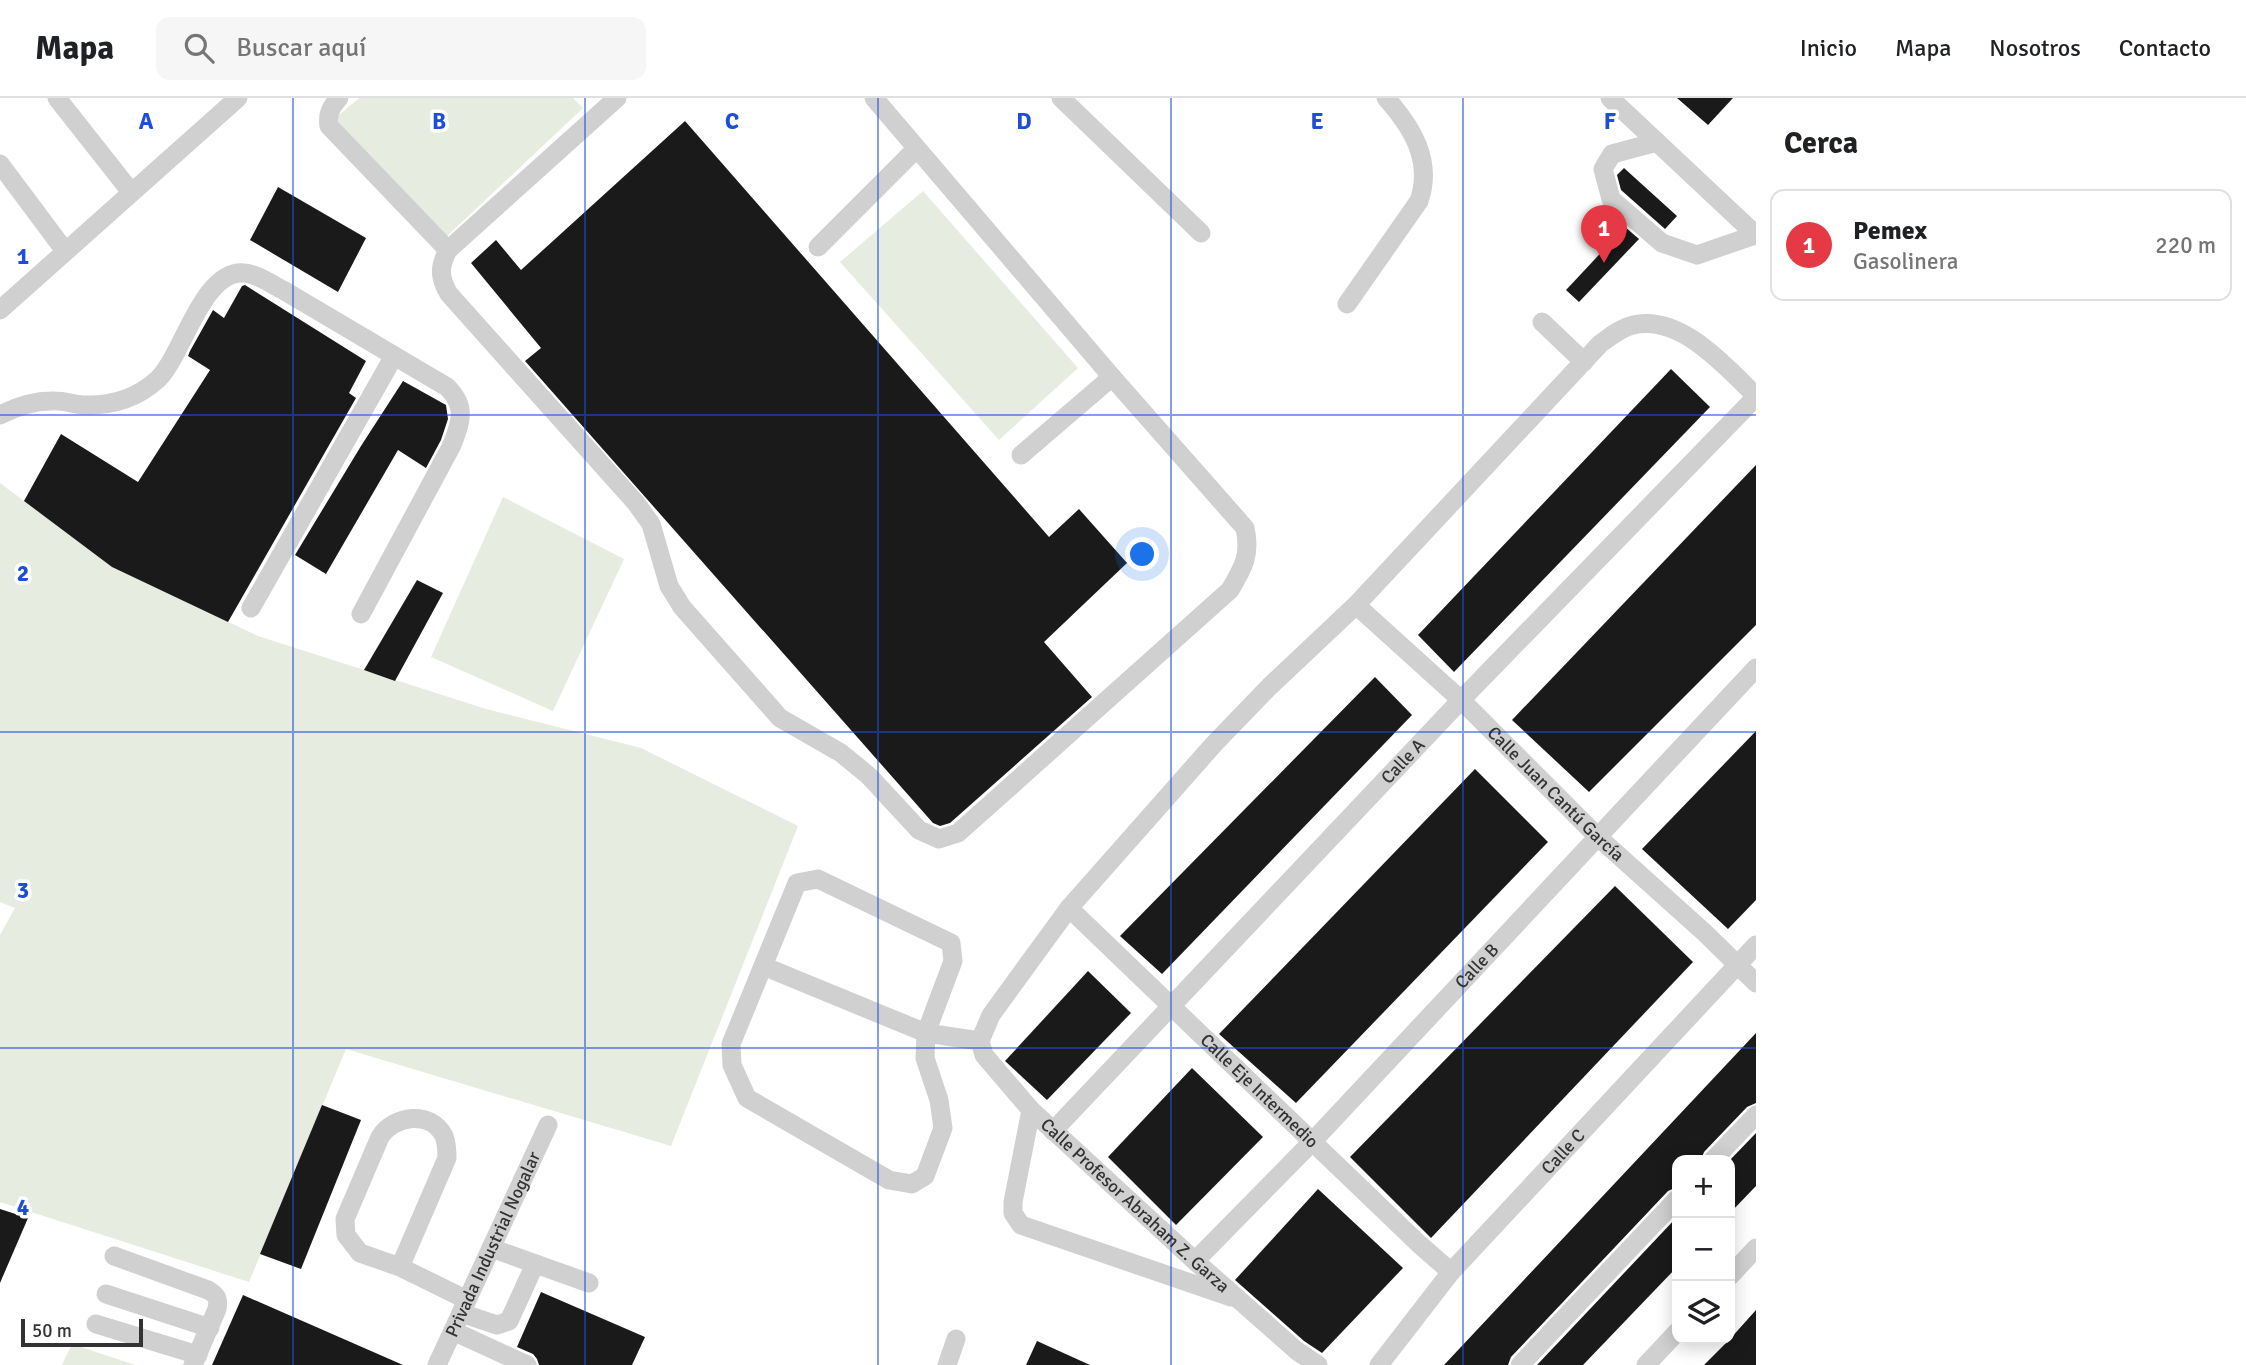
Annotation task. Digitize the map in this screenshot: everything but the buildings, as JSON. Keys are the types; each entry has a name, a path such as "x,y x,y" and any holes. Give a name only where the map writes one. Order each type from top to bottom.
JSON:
{"street":[{"path":"57,98 131,192"},
{"path":"0,310 239,98"},
{"path":"339,98 331,107 329,126 448,250"},
{"path":"609,100 448,250 441,264 440,280 449,294 636,503 651,524 669,586 682,607 780,718 841,753 870,776 919,830 939,839 958,833 1230,590 1244,566 1249,544 1245,528 874,98"},
{"path":"1061,98 1200,233"},
{"path":"1347,304 1419,201 1422,191 1422,159 1415,137 1386,98"},
{"path":"1610,98 1657,142 1756,235 1697,255 1662,243 1611,199 1603,169 1612,153 1657,142"},
{"path":"818,247 916,149"},
{"path":"0,164 65,251"},
{"path":"0,415 32,403 54,400 82,405 132,398 159,379 206,296 226,276 243,272 283,290 447,387 456,396 460,408 461,420 452,445 361,614"},
{"path":"1542,322 1584,362"},
{"path":"763,966 926,1033 980,1041 991,1015 1069,908 1214,744 1269,687 1356,605 1584,362 1615,333 1632,325 1665,327 1698,342 1756,397"},
{"path":"251,608 394,356"},
{"path":"1021,455 1112,377"},
{"name":"Calle A","path":"1053,1131 1461,700 1756,397"},
{"name":"Calle Juan Cantú García","path":"1356,605 1461,700 1598,837 1756,983"},
{"name":"Calle B","path":"1195,1261 1312,1142 1756,668"},
{"path":"818,879 951,943 953,961 926,1033 925,1058 939,1100 943,1128 925,1176 912,1184 889,1180 747,1098 732,1065 731,1044 797,883 818,879"},
{"name":"Calle Eje Intermedio","path":"1069,908 1451,1272"},
{"name":"Calle C","path":"1378,1365 1451,1272 1756,945"},
{"name":"Calle Profesor Abraham Z. Garza","path":"980,1041 984,1055 1031,1110 1195,1261 1297,1351 1318,1365"},
{"name":"Calle Profesor Abraham Z. Garza","path":"1031,1110 1013,1202 1013,1213 1021,1225 1240,1300"},
{"path":"1718,1155 1756,1115"},
{"path":"400,1268 447,1158 443,1134 434,1125 414,1118 398,1119 386,1127 345,1219 346,1235 360,1253 400,1268 497,1325 509,1321 535,1264"},
{"name":"Privada Industrial Nogalar","path":"437,1365 548,1125"},
{"path":"1520,1365 1672,1204"},
{"path":"491,1248 589,1283"},
{"path":"1735,1271 1756,1248"},
{"path":"96,1324 196,1360 218,1301 216,1294 208,1290 114,1256"},
{"path":"106,1294 210,1328"},
{"path":"453,1331 527,1365"},
{"path":"1646,1365 1672,1337"},
{"path":"947,1365 956,1339"}],"shaded area":[{"path":"359,98 573,98 583,108 445,238 332,121"},
{"path":"923,191 1078,368 999,440 840,262"},
{"path":"0,483 112,567 258,636 486,709 641,748 798,826 671,1146 346,1049 249,1282 0,1202 0,935 15,908 0,902"},
{"path":"503,497 624,559 553,711 431,657"},
{"path":"72,1344 135,1365 62,1365"}],"place":[{"name":"Pemex","path":"1604,263"}]}
